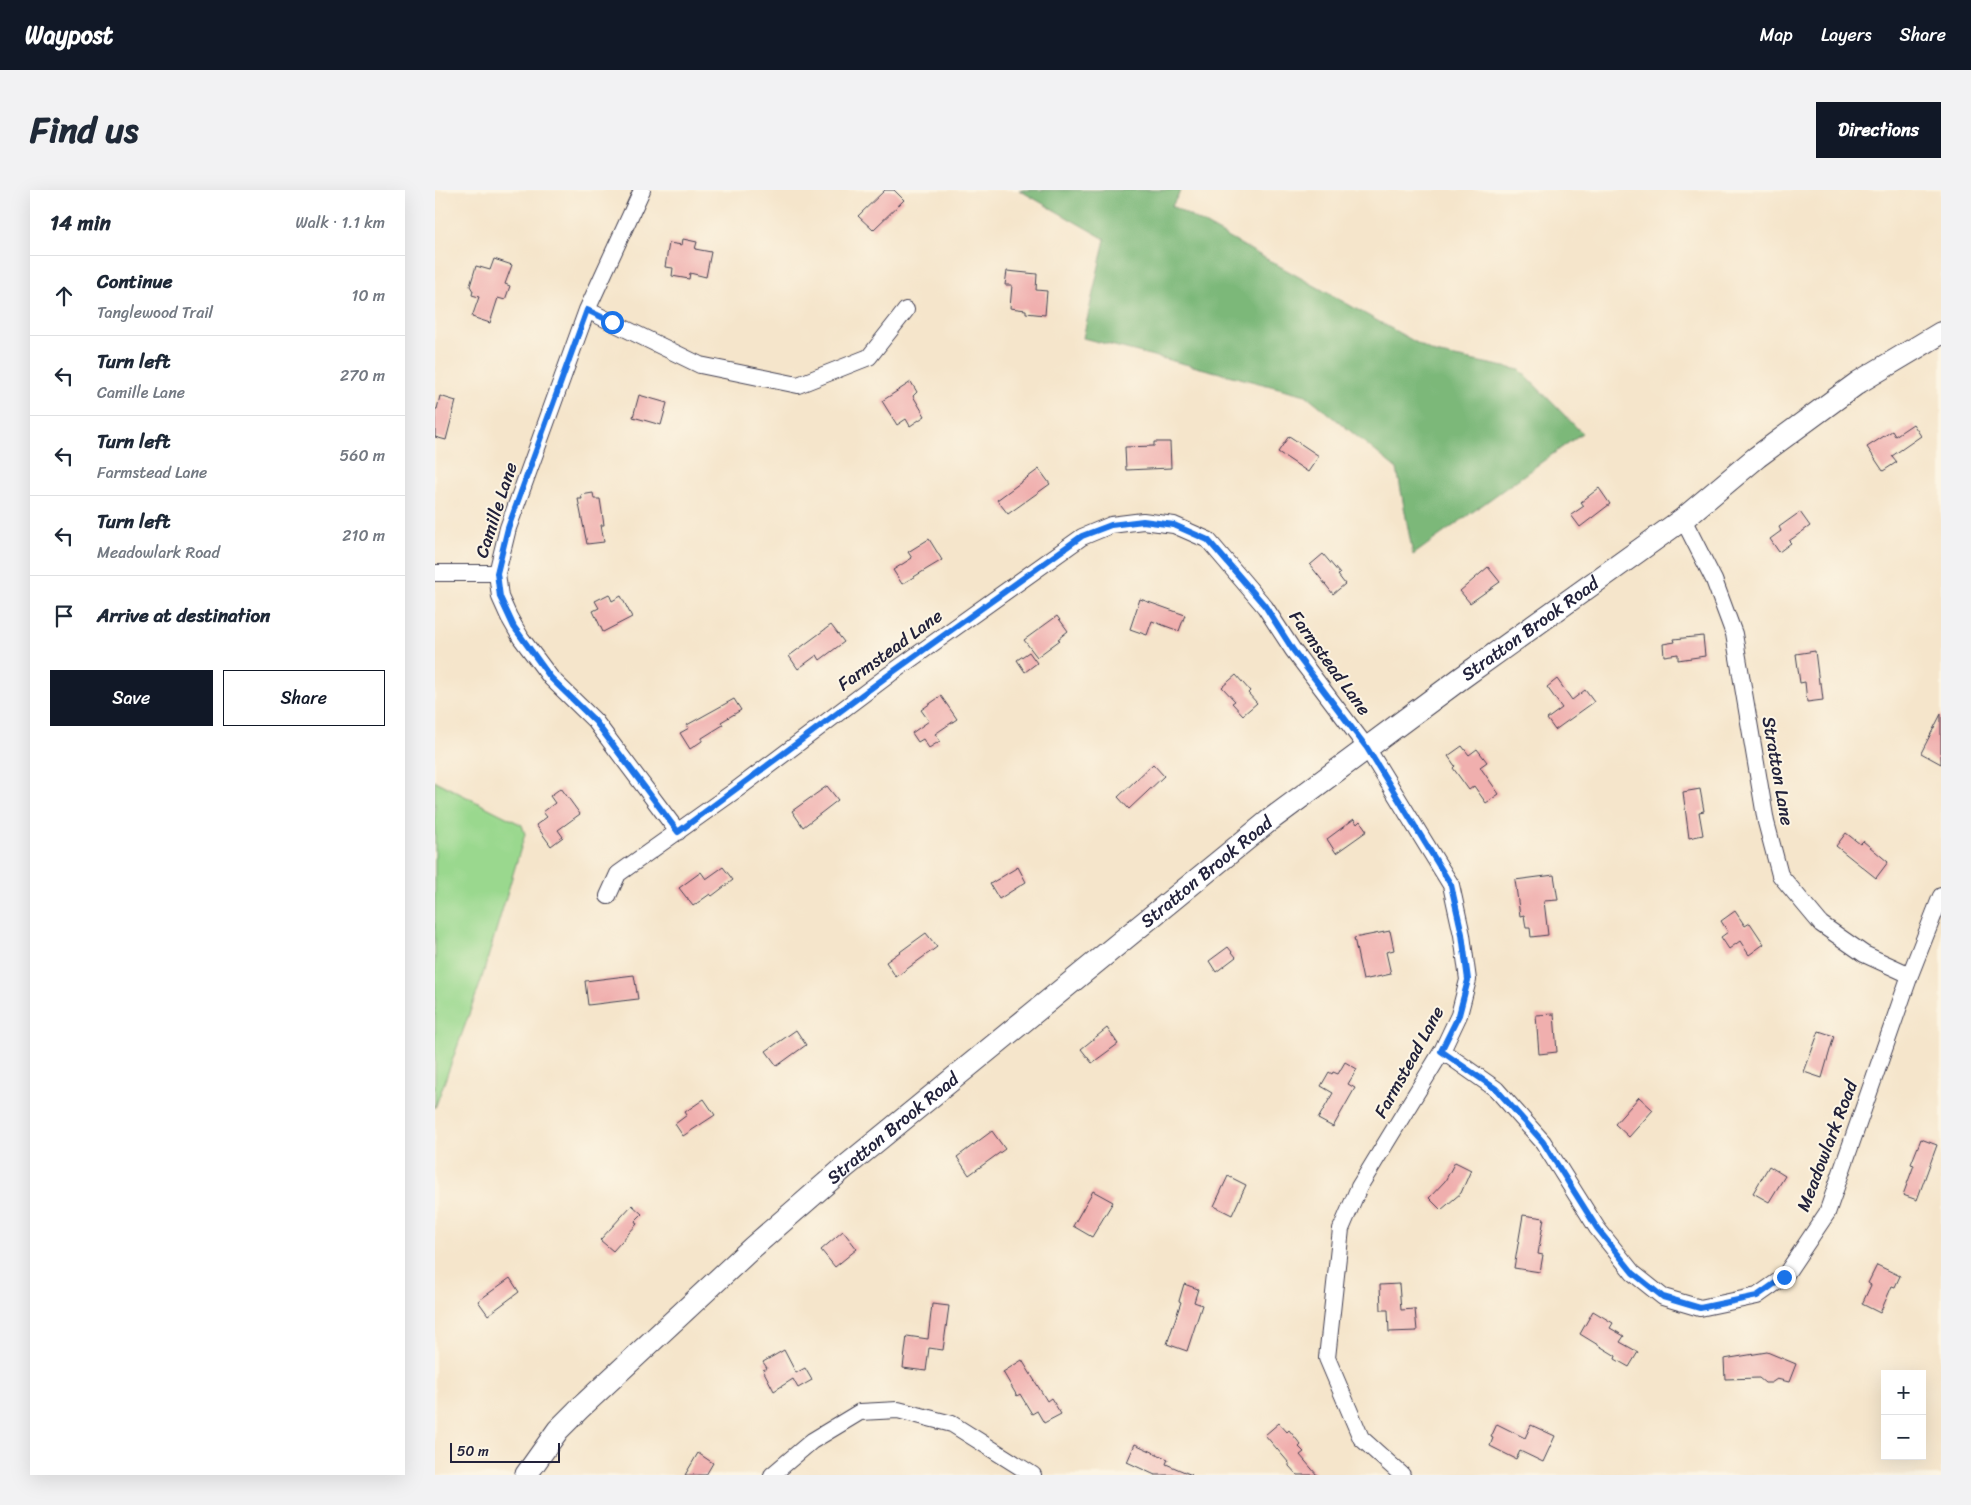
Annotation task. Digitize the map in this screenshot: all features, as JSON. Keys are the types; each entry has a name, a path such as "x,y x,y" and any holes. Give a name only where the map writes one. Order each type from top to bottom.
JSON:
{"street":[{"name":"Camille Lane","path":"642,190 587,310 508,528 497,573 500,597 521,638 551,678 595,721 678,832"},
{"path":"587,310 700,365 798,385 869,357 906,310"},
{"name":"Stratton Brook Road","path":"526,1475 558,1430 745,1253 845,1167 1269,820 1460,679 1683,519 1757,458 1859,382 1941,333"},
{"name":"Stratton Lane","path":"1683,519 1713,580 1734,634 1766,822 1780,875 1821,924 1864,954 1910,975"},
{"name":"Farmstead Lane","path":"608,896 618,874 678,832 890,674 1082,536 1111,525 1143,521 1174,525 1208,540 1265,606 1293,650 1367,748 1451,885 1462,934 1468,980 1459,1015 1441,1051 1359,1187 1341,1229 1327,1358 1361,1438 1402,1475"},
{"path":"435,573 497,573"},
{"name":"Meadowlark Road","path":"1441,1051 1496,1089 1543,1142 1597,1228 1633,1273 1663,1297 1700,1308 1757,1296 1784,1277 1827,1213 1910,975 1941,896"},
{"path":"772,1475 813,1441 860,1412 898,1410 951,1424 1033,1475"}],"green space":[{"path":"1019,190 1181,190 1172,206 1435,353 1520,370 1582,433 1413,555 1397,469 1306,395 1083,338 1105,239"},
{"path":"435,781 522,825 525,834 480,984 435,1108"}],"building":[{"path":"885,190 894,190 904,200 873,230 858,216"},
{"path":"683,239 697,242 695,249 711,252 706,277 690,273 689,279 672,276 673,268 665,267 669,243 682,245"},
{"path":"494,259 512,265 505,284 510,286 505,300 498,298 490,323 472,317 479,297 472,295 473,291 470,286 476,266 490,270"},
{"path":"1007,271 1037,274 1036,290 1047,291 1045,315 1026,313 1026,310 1010,308 1012,285 1005,285"},
{"path":"911,382 917,392 913,396 925,416 910,426 906,419 897,425 882,401"},
{"path":"639,395 667,403 661,425 633,417"},
{"path":"440,396 456,401 446,440 435,437 435,409 437,409"},
{"path":"1913,424 1921,436 1892,456 1897,462 1883,471 1867,447 1892,431 1895,436"},
{"path":"1289,436 1319,456 1308,472 1278,452"},
{"path":"1154,442 1170,442 1171,468 1126,470 1125,447 1154,446"},
{"path":"1039,469 1050,484 1008,514 997,500"},
{"path":"1599,488 1610,504 1580,527 1571,515 1584,506 1581,502"},
{"path":"593,493 594,499 600,499 604,525 601,525 604,542 587,544 578,499 582,499 581,495"},
{"path":"1800,512 1810,526 1789,541 1791,543 1779,552 1770,539 1781,531 1779,527"},
{"path":"929,539 942,560 902,584 893,570 912,558 908,552"},
{"path":"1323,554 1340,574 1338,575 1345,584 1333,594 1310,565"},
{"path":"1488,567 1500,582 1470,603 1460,591"},
{"path":"609,594 612,601 621,596 632,617 603,632 593,611 599,608 595,601"},
{"path":"1140,599 1185,615 1179,631 1152,621 1147,635 1130,629"},
{"path":"1057,616 1068,631 1058,639 1060,640 1037,657 1024,640"},
{"path":"831,625 844,642 820,660 817,655 798,669 789,656"},
{"path":"1703,636 1705,656 1678,660 1678,654 1664,656 1663,644 1675,642 1674,639"},
{"path":"1815,651 1823,700 1807,702 1805,682 1800,683 1796,654"},
{"path":"1029,652 1037,663 1025,672 1017,660"},
{"path":"1236,675 1250,691 1248,693 1257,703 1243,715 1232,703 1235,701 1222,687"},
{"path":"1557,679 1572,700 1585,690 1594,702 1555,730 1547,719 1562,708 1547,687"},
{"path":"941,696 957,719 935,734 940,741 929,748 923,739 918,742 912,733 929,721 921,710"},
{"path":"734,699 741,710 721,722 723,725 702,738 702,741 690,749 680,733 689,728 687,725"},
{"path":"1941,714 1941,764 1921,753"},
{"path":"1462,746 1469,755 1477,749 1487,762 1480,767 1499,794 1486,803 1474,786 1469,790 1453,768 1455,766 1448,756"},
{"path":"1153,764 1164,776 1129,809 1118,797"},
{"path":"827,786 838,800 803,827 792,811"},
{"path":"561,788 580,814 558,830 563,837 551,846 536,825 547,817 543,812 555,803 550,796"},
{"path":"1700,789 1704,811 1699,812 1703,835 1689,838 1683,792"},
{"path":"1354,819 1357,824 1360,821 1367,831 1336,853 1327,839"},
{"path":"1846,833 1860,844 1863,841 1888,862 1876,878 1836,846"},
{"path":"723,867 733,880 712,896 710,894 693,906 679,888 701,872 706,879"},
{"path":"1018,867 1026,882 999,899 990,884"},
{"path":"1554,875 1558,900 1544,901 1548,935 1531,937 1530,928 1526,928 1524,915 1520,916 1515,880"},
{"path":"1735,911 1745,926 1750,923 1764,944 1749,955 1740,941 1729,949 1721,937 1728,932 1721,921"},
{"path":"1390,931 1394,950 1386,952 1391,974 1363,980 1354,938"},
{"path":"926,933 937,947 896,977 886,962"},
{"path":"1228,947 1236,957 1216,972 1209,961"},
{"path":"634,975 638,999 588,1005 585,981"},
{"path":"1554,1014 1557,1052 1539,1054 1536,1015"},
{"path":"1107,1028 1118,1044 1092,1063 1081,1049"},
{"path":"796,1030 806,1045 777,1066 766,1051"},
{"path":"1819,1031 1834,1036 1822,1078 1804,1072"},
{"path":"1345,1062 1357,1069 1348,1084 1355,1088 1333,1127 1318,1119 1333,1093 1321,1086 1329,1072 1338,1074"},
{"path":"1639,1097 1653,1110 1629,1137 1615,1124"},
{"path":"704,1099 715,1115 683,1136 675,1124 687,1115 685,1112"},
{"path":"992,1131 1005,1149 969,1175 957,1157"},
{"path":"1921,1139 1937,1145 1917,1200 1903,1195 1914,1165 1911,1164"},
{"path":"1455,1162 1471,1170 1461,1193 1441,1210 1429,1198 1445,1181"},
{"path":"1769,1166 1785,1176 1769,1202 1753,1193"},
{"path":"1228,1176 1246,1185 1232,1215 1214,1206"},
{"path":"1093,1191 1113,1202 1092,1237 1073,1226"},
{"path":"632,1205 642,1214 635,1221 637,1224 613,1251 600,1240"},
{"path":"1523,1215 1544,1218 1538,1254 1543,1255 1540,1272 1514,1268"},
{"path":"843,1231 857,1249 835,1267 821,1250"},
{"path":"1877,1265 1900,1276 1895,1287 1892,1286 1880,1313 1862,1304 1871,1285 1868,1283"},
{"path":"510,1278 519,1292 488,1315 478,1301"},
{"path":"1184,1284 1198,1289 1194,1302 1202,1305 1187,1351 1167,1344 1181,1302 1179,1301"},
{"path":"1399,1284 1401,1310 1415,1309 1417,1331 1389,1332 1388,1310 1381,1310 1380,1285"},
{"path":"932,1304 949,1306 943,1350 929,1348 926,1371 903,1368 907,1336 928,1339"},
{"path":"1593,1311 1613,1323 1610,1328 1624,1336 1620,1342 1638,1352 1629,1367 1615,1359 1616,1356 1580,1334"},
{"path":"784,1350 796,1373 805,1368 812,1380 798,1388 793,1379 774,1391 763,1370 767,1368 763,1362"},
{"path":"1767,1352 1796,1364 1789,1382 1777,1379 1771,1383 1765,1383 1759,1378 1725,1379 1724,1359"},
{"path":"1022,1360 1047,1401 1051,1398 1061,1414 1044,1423 1037,1411 1032,1414 1020,1394 1017,1396 1003,1372"},
{"path":"1279,1423 1287,1432 1289,1430 1301,1445 1299,1447 1304,1452 1300,1455 1317,1475 1297,1475 1265,1435"},
{"path":"1497,1424 1525,1438 1531,1425 1555,1436 1543,1462 1520,1451 1516,1459 1490,1446 1493,1438 1491,1437"},
{"path":"1135,1444 1168,1459 1166,1464 1192,1475 1155,1475 1127,1462"},
{"path":"698,1453 713,1463 706,1475 685,1475"}],"route":[{"path":"612,322 587,310 508,528 497,573 500,597 514,627 551,678 595,721 678,832 890,674 1082,536 1111,525 1143,521 1174,525 1188,530 1208,540 1265,606 1293,650 1367,748 1451,885 1462,934 1468,980 1459,1015 1441,1051 1496,1089 1543,1142 1597,1228 1633,1273 1663,1297 1700,1308 1757,1296 1784,1277"}]}
